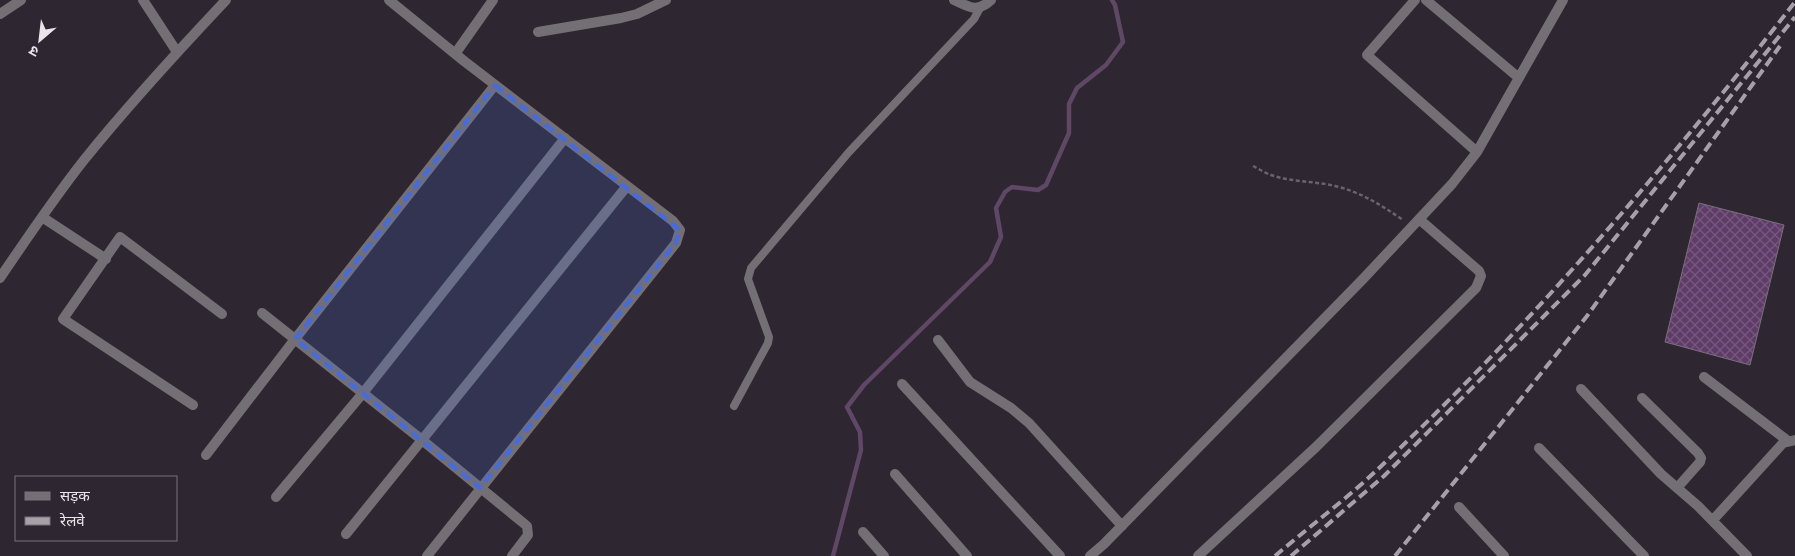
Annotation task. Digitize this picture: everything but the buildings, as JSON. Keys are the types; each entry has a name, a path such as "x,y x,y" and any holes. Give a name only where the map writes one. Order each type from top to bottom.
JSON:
{"street":[{"path":"0,14 21,0"},
{"path":"143,0 177,52"},
{"path":"0,278 84,160 177,52 226,0"},
{"path":"389,0 455,54 673,221 680,230 676,243 427,556"},
{"path":"455,54 493,0"},
{"path":"538,32 637,14 666,0"},
{"path":"954,0 974,8 985,6 991,0"},
{"path":"1415,0 1367,55 1477,152"},
{"path":"1426,0 1519,78"},
{"path":"1090,556 1122,526 1363,280 1452,184 1477,152 1560,1"},
{"path":"206,455 495,85"},
{"path":"276,497 363,393 564,138"},
{"path":"346,534 627,186"},
{"path":"42,217 106,258"},
{"path":"1198,556 1316,447 1476,288 1480,276 1479,271 1416,223"},
{"path":"193,405 63,319 120,237 222,314"},
{"path":"262,313 527,526 528,535 512,556"},
{"path":"938,340 970,382 1011,408 1029,423 1122,526"},
{"path":"1704,377 1792,440"},
{"path":"902,384 1060,556"},
{"path":"1581,389 1651,465 1713,520 1747,556"},
{"path":"1642,398 1698,453 1700,458 1700,462 1677,488"},
{"path":"1713,520 1783,443 1792,440"},
{"path":"1539,448 1644,556"},
{"path":"895,474 967,556"},
{"path":"1459,507 1504,556"},
{"path":"863,532 884,556"}],"lane":[{"path":"734,406 770,337 748,278 751,268 850,152 974,19 980,8"}],"path":[{"path":"1253,166 1281,178 1315,182 1352,190 1416,223"}],"highlighted area":[{"path":"495,85 680,230 676,243 480,488 295,339"}],"waterway":[{"path":"833,556 861,450 860,432 847,407 864,385 990,262 1001,237 996,208 1005,192 1012,187 1038,190 1046,185 1069,133 1069,104 1077,88 1106,65 1123,42 1115,5 1112,0"}],"railway":[{"path":"1275,556 1377,470 1489,359 1595,244 1646,185 1795,2"},
{"path":"1291,556 1384,476 1585,275 1795,17"},
{"path":"1395,556 1587,316 1780,46"}]}
